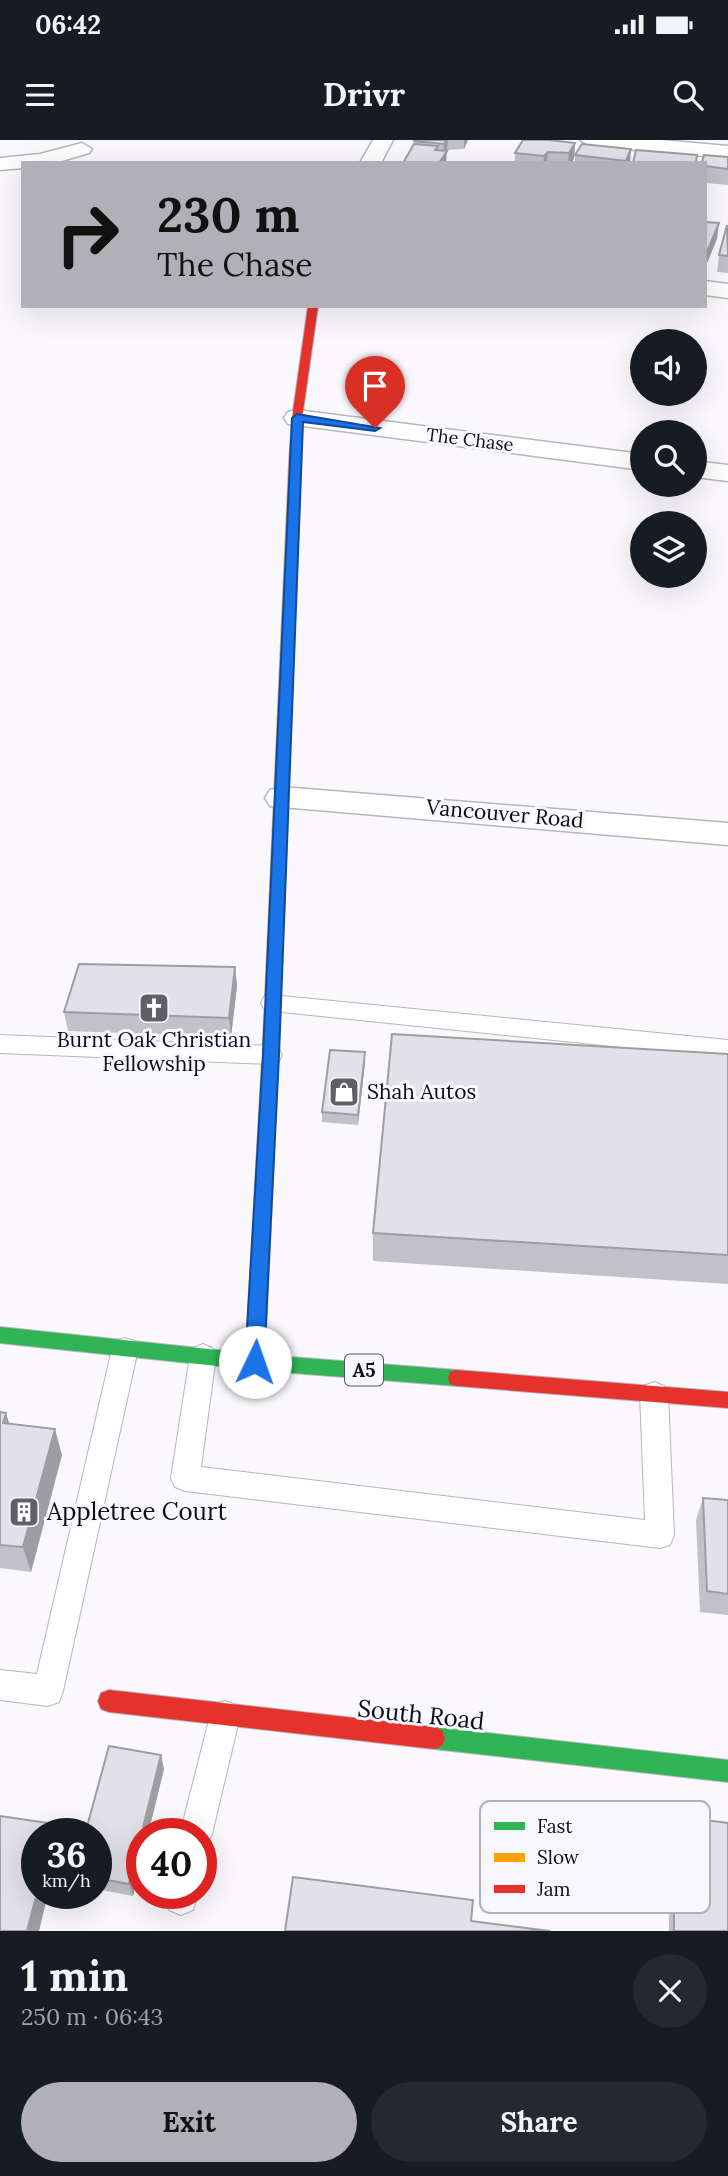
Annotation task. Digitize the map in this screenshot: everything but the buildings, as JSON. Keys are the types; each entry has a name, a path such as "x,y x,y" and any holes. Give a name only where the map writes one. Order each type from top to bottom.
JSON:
{"street":[{"path":"371,161 383,140"},
{"path":"590,140 728,152"},
{"path":"31,161 82,149"},
{"path":"0,164 21,162"},
{"path":"707,288 728,291"},
{"path":"255,1362 271,1055 297,418 313,308"},
{"name":"The Chase","path":"297,418 630,460"},
{"path":"707,470 728,473"},
{"name":"Vancouver Road","path":"282,799 728,834"},
{"name":"A5","path":"0,1335 255,1362 728,1400"},
{"name":"South Road","path":"109,1701 728,1772"}],"lane":[{"path":"272,1003 728,1049"},
{"path":"0,1044 271,1055"},
{"path":"0,1685 48,1691 125,1349"},
{"path":"203,1356 186,1478 660,1535 654,1394"},
{"path":"200,1818 225,1716"}],"traffic: fast":[{"path":"255,1362 272,1020"},
{"path":"0,1335 255,1362 457,1378"},
{"path":"434,1738 728,1771"}],"traffic: slow":[{"path":"272,1020 295,463"}],"traffic: jam":[{"path":"295,463 297,418 313,308"},
{"path":"457,1378 728,1400"},
{"path":"109,1701 434,1738"}],"place":[{"name":"Burnt Oak Christian Fellowship","path":"154,1008"},
{"name":"Shah Autos","path":"344,1092"},
{"name":"Appletree Court","path":"24,1512"}],"route":[{"path":"255,1362 271,1055 297,418 375,428"}]}
